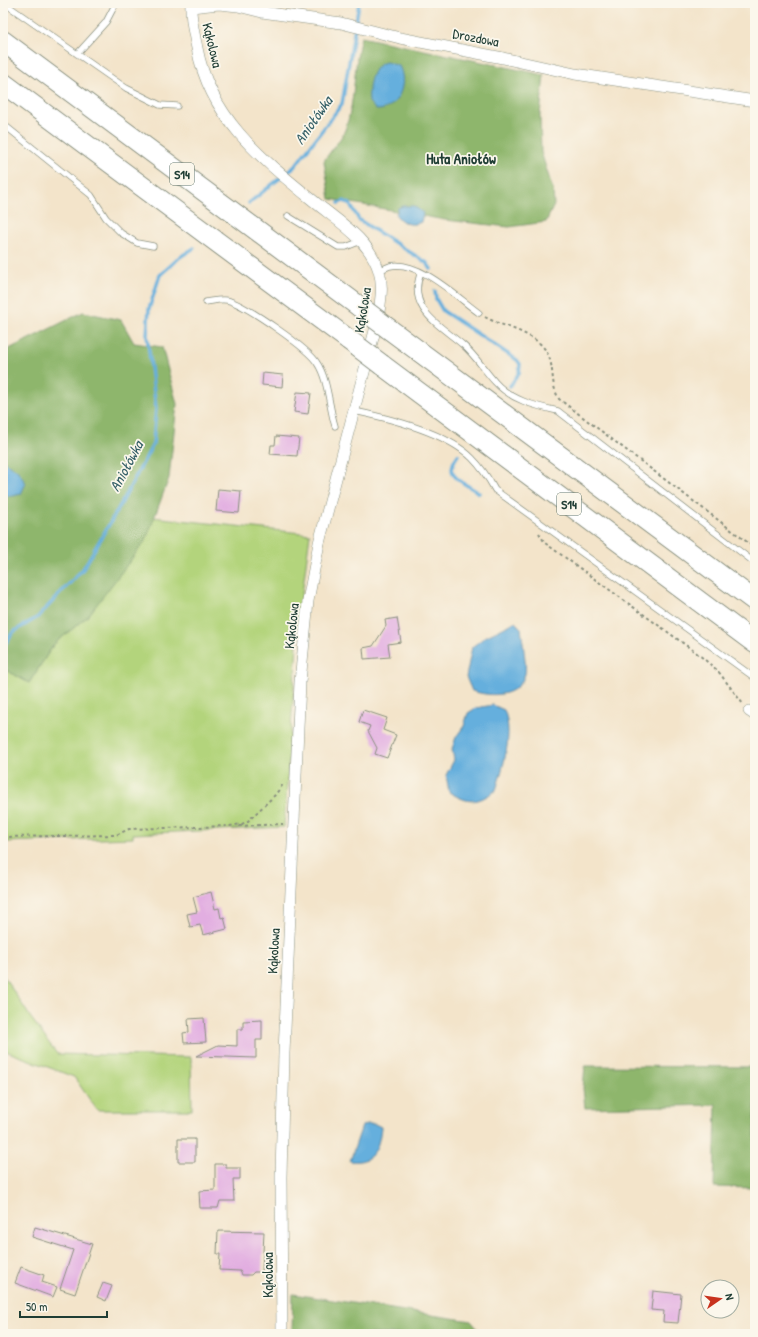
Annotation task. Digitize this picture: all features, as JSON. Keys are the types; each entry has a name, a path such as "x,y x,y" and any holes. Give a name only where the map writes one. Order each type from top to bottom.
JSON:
{"highway":[{"name":"S14","path":"3,41 755,601"},
{"name":"S14","path":"3,83 755,643"}],"street":[{"name":"Drozdowa","path":"191,5 219,4 238,6 262,12 354,27 575,74 755,100"},
{"name":"Kąkolowa","path":"191,5 192,26 198,58 209,86 224,115 243,140 268,165 355,234 370,252 379,271 382,288 378,319 319,543 308,601 300,682 284,1061 281,1177 282,1334"}],"lane":[{"path":"4,3 126,88 160,105 177,106"},
{"path":"77,54 106,22 116,3"},
{"path":"3,124 91,195 106,218 122,233 137,243 153,246"},
{"path":"288,216 338,247 346,247 361,241"},
{"path":"379,271 391,266 403,266 421,272 479,313"},
{"path":"421,272 418,281 418,293 424,310 430,319 464,346 496,384 510,394 533,406 558,411 755,563"},
{"path":"206,302 223,299 230,301 251,312 309,353 318,364 322,373 335,426"},
{"path":"354,411 385,417 435,436 471,457 496,490 755,678"}],"path":[{"path":"479,313 499,325 538,340 547,350 550,361 553,388 559,399 755,548"},
{"path":"528,514 545,543 698,654 718,671 733,694 752,713"},
{"path":"230,826 242,824 252,817 275,795 297,763"},
{"path":"3,837 116,835 129,828 294,824"}],"green space":[{"path":"361,37 544,75 540,115 541,152 553,190 554,205 546,222 509,227 445,220 330,199 324,161 343,134 349,119 358,49"},
{"path":"83,312 121,320 134,343 162,347 177,404 169,478 146,540 88,616 54,644 29,683 8,671 3,673 3,352"},
{"path":"152,517 310,534 299,617 284,827 133,834 133,838 3,842 3,673 8,671 29,683 54,644 88,616"},
{"path":"3,975 57,1054 191,1057 192,1110 97,1110 74,1077 3,1050"},
{"path":"585,1066 755,1067 755,1188 714,1187 716,1105 585,1108 583,1088"},
{"path":"293,1294 471,1321 482,1334 292,1334"}],"water":[{"path":"386,62 399,66 402,73 402,88 395,101 390,106 376,110 369,102 371,78 376,68"},
{"path":"403,206 414,206 423,213 421,222 410,224 401,220 396,215 398,208"},
{"path":"3,461 17,470 26,483 21,494 3,496"},
{"path":"515,622 521,628 525,659 525,674 521,682 510,692 503,694 495,695 472,691 466,677 472,647 485,637"},
{"path":"493,705 504,710 508,729 508,740 502,771 496,790 478,800 473,801 462,799 449,792 446,775 454,760 452,749 456,737 464,726 468,713 476,708"},
{"path":"367,1124 375,1124 381,1127 377,1147 374,1153 365,1160 350,1161 362,1126"}],"building":[{"path":"263,373 283,375 282,387 262,385"},
{"path":"297,392 311,393 308,414 294,412"},
{"path":"276,436 299,438 297,456 270,454 271,445 275,445"},
{"path":"218,489 241,491 239,513 216,511"},
{"path":"397,618 401,642 388,644 390,657 364,659 363,648 373,646 386,626 385,620"},
{"path":"363,710 387,718 383,730 396,735 387,758 375,754 377,748 368,731 370,726 359,722"},
{"path":"211,892 215,909 219,908 221,918 224,917 227,929 203,935 200,925 190,927 187,914 197,912 193,897"},
{"path":"204,1018 206,1042 184,1043 183,1033 189,1032 188,1019"},
{"path":"262,1020 262,1040 256,1040 256,1058 196,1056 218,1045 237,1046 237,1029 243,1029 243,1021"},
{"path":"178,1139 195,1139 195,1162 178,1162"},
{"path":"215,1164 226,1164 226,1168 240,1168 240,1179 233,1179 234,1201 220,1201 218,1208 200,1208 199,1191 215,1190"},
{"path":"35,1227 92,1244 75,1294 60,1289 73,1250 32,1237"},
{"path":"218,1231 264,1232 262,1272 254,1272 251,1275 242,1275 240,1271 219,1270 220,1254 217,1254"},
{"path":"21,1267 44,1275 42,1282 57,1287 53,1297 15,1283"},
{"path":"103,1283 112,1286 106,1301 97,1297"},
{"path":"653,1291 681,1294 678,1323 663,1322 664,1311 651,1310"}],"waterway":[{"name":"Aniołówka","path":"249,203 295,166 342,104 359,3"},
{"path":"339,203 344,201 350,204 359,220 427,263 431,269"},
{"name":"Aniołówka","path":"3,647 13,632 38,617 83,569 121,504 153,444 156,408 147,335 149,309 160,275 180,257 194,248"},
{"path":"435,291 436,299 443,311 517,360 520,364 519,373 510,386"},
{"path":"458,455 452,469 453,474 461,482 479,493"}],"district":[{"name":"Huta Aniołów","path":"461,158"}]}
